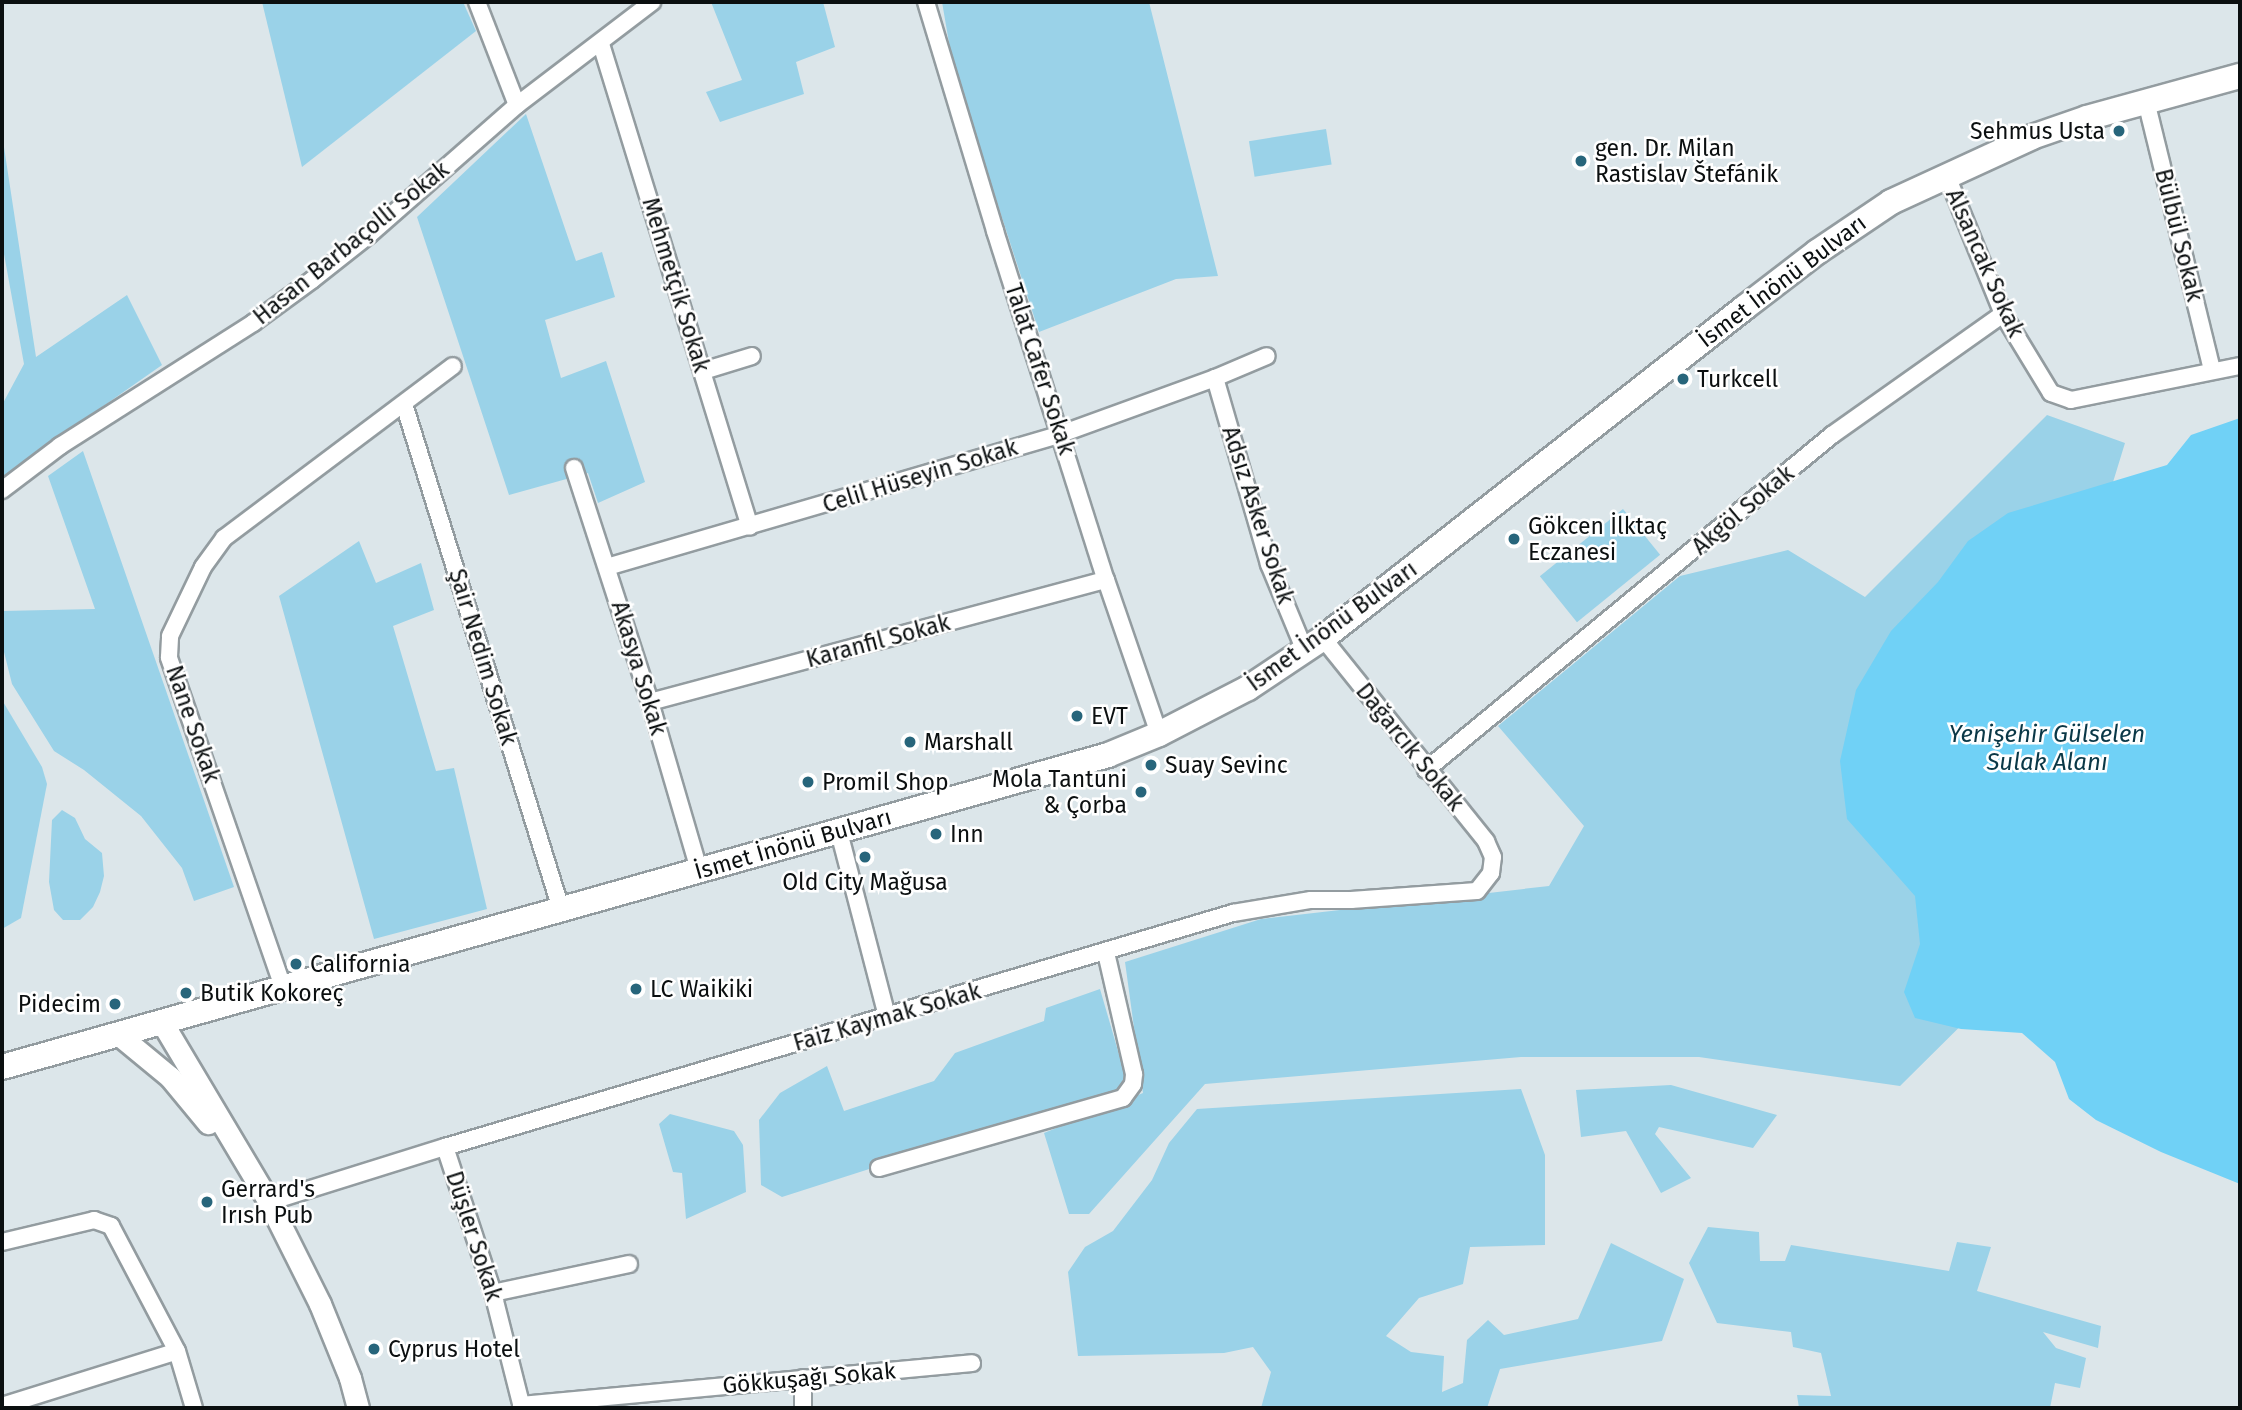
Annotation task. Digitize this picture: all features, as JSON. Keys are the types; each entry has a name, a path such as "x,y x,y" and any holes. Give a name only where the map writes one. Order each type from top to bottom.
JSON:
{"main road":[{"name":"İsmet İnönü Bulvarı","path":"2,1067 163,1024 1108,755 1159,734 1248,688 1314,645 1817,252 1891,202 2032,137 2240,76"}],"street":[{"path":"477,2 517,105"},
{"name":"Hasan Barbaçolli Sokak","path":"2,490 60,446 253,323 313,280 369,235 517,105 601,44 652,2"},
{"name":"Talat Cafer Sokak","path":"926,2 995,231 1106,580 1159,734"},
{"name":"Mehmetçik Sokak","path":"601,44 750,527"},
{"name":"Bülbül Sokak","path":"2146,102 2212,369"},
{"name":"Alsancak Sokak","path":"1947,176 2003,314 2044,386 2060,399 2071,400 2212,369"},
{"name":"Akgöl Sokak","path":"1426,770 1832,435 2003,314"},
{"path":"704,371 751,356"},
{"name":"Celil Hüseyin Sokak","path":"607,567 1061,434 1215,379 1267,356"},
{"name":"Nane Sokak","path":"284,989 169,657 170,636 203,567 224,538 453,366"},
{"path":"2212,369 2240,366"},
{"name":"Adsız Asker Sokak","path":"1215,379 1269,564 1314,645"},
{"name":"Şair Nedim Sokak","path":"404,404 561,909"},
{"name":"Akasya Sokak","path":"574,468 650,702 699,870"},
{"name":"Karanfil Sokak","path":"650,702 1106,580"},
{"name":"Dağarcık Sokak","path":"1314,645 1486,841 1493,857"},
{"path":"839,832 887,1016"},
{"name":"Faiz Kaymak Sokak","path":"269,1202 445,1147 1259,908 1311,900 1351,901 1477,891 1491,873 1493,857"},
{"path":"879,1168 1124,1098 1133,1084 1134,1074 1106,953"},
{"path":"163,1024 243,1165"},
{"path":"119,1035 170,1077 243,1165 269,1202 320,1304 358,1408"},
{"name":"Düşler Sokak","path":"445,1147 493,1293 521,1407"},
{"path":"2,1242 94,1220 111,1226 177,1350 194,1408"},
{"path":"493,1293 629,1264"},
{"path":"2,1406 26,1404 177,1350"},
{"name":"Gökkuşağı Sokak","path":"521,1407 972,1363"},
{"path":"803,1378 803,1408"}],"shaded area":[{"path":"262,2 463,2 476,31 302,167"},
{"path":"711,2 823,2 835,47 796,62 804,94 720,122 706,92 742,80"},
{"path":"942,2 1149,2 1218,276 1176,279 1039,332 953,66"},
{"path":"526,114 576,261 602,252 615,297 545,320 561,378 606,361 645,482 598,503 588,473 509,495 417,217"},
{"path":"1326,129 1332,165 1255,177 1249,141"},
{"path":"2,134 36,357 127,295 162,365 2,477 2,405 24,364 2,243"},
{"path":"2047,415 2125,443 2106,505 2013,974 1900,1086 1699,1057 1521,1057 1205,1084 1089,1214 1069,1214 1044,1133 1143,1093 1125,962 1261,919 1549,886 1584,826 1498,726 1680,576 1788,550 1865,597"},
{"path":"83,451 234,887 194,901 182,868 141,816 84,770 54,751 12,684 2,644 2,611 95,609 48,476"},
{"path":"1623,509 1660,555 1577,622 1540,576"},
{"path":"359,541 376,583 421,563 434,610 393,626 436,771 454,768 487,909 374,939 279,596"},
{"path":"2,700 42,767 47,784 21,918 2,929"},
{"path":"62,810 75,818 85,839 102,853 104,876 100,892 93,907 80,920 63,920 54,910 49,882 52,820"},
{"path":"1100,989 1125,1075 1119,1089 782,1197 761,1185 759,1120 780,1093 827,1066 844,1111 934,1081 955,1053 1044,1021 1046,1008"},
{"path":"1671,1085 1777,1115 1753,1148 1659,1127 1655,1134 1691,1178 1661,1193 1626,1131 1581,1137 1576,1090"},
{"path":"1521,1089 1545,1155 1545,1245 1470,1247 1463,1284 1419,1298 1386,1336 1411,1352 1444,1356 1442,1392 1463,1383 1467,1340 1488,1320 1504,1335 1578,1319 1611,1243 1684,1279 1662,1341 1500,1369 1487,1408 1261,1408 1271,1372 1253,1347 1224,1353 1078,1356 1068,1272 1085,1247 1113,1231 1152,1180 1169,1143 1197,1109"},
{"path":"670,1114 734,1131 743,1145 746,1192 686,1219 682,1173 673,1172 659,1124"},
{"path":"1708,1227 1759,1232 1760,1261 1785,1261 1791,1245 1949,1271 1957,1242 1991,1247 1977,1291 2101,1326 2098,1348 2043,1332 2056,1348 2086,1358 2080,1388 2055,1383 2050,1408 1799,1408 1797,1395 1831,1396 1821,1353 1793,1347 1791,1332 1717,1323 1689,1263"}],"water":[{"name":"Yenişehir Gülselen Sulak Alanı","path":"2240,418 2240,1184 2161,1152 2096,1120 2069,1099 2055,1062 2022,1033 1961,1029 1915,1018 1904,992 1920,944 1915,896 1847,819 1840,761 1856,690 1891,631 1938,582 1968,541 2008,513 2167,465 2191,435"}],"place":[{"name":"Sehmus Usta","path":"2119,131"},
{"name":"gen. Dr. Milan Rastislav Štefánik","path":"1581,161"},
{"name":"Turkcell","path":"1683,379"},
{"name":"Gökcen İlktaç Eczanesi","path":"1514,539"},
{"name":"EVT","path":"1077,716"},
{"name":"Marshall","path":"910,742"},
{"name":"Suay Sevinc","path":"1151,765"},
{"name":"Promil Shop","path":"808,782"},
{"name":"Mola Tantuni & Çorba","path":"1141,792"},
{"name":"Inn","path":"936,834"},
{"name":"Old City Mağusa","path":"865,857"},
{"name":"California","path":"296,964"},
{"name":"LC Waikiki","path":"636,989"},
{"name":"Butik Kokoreç","path":"186,993"},
{"name":"Pidecim","path":"115,1004"},
{"name":"Gerrard's Irısh Pub","path":"207,1202"},
{"name":"Cyprus Hotel","path":"374,1349"}]}
